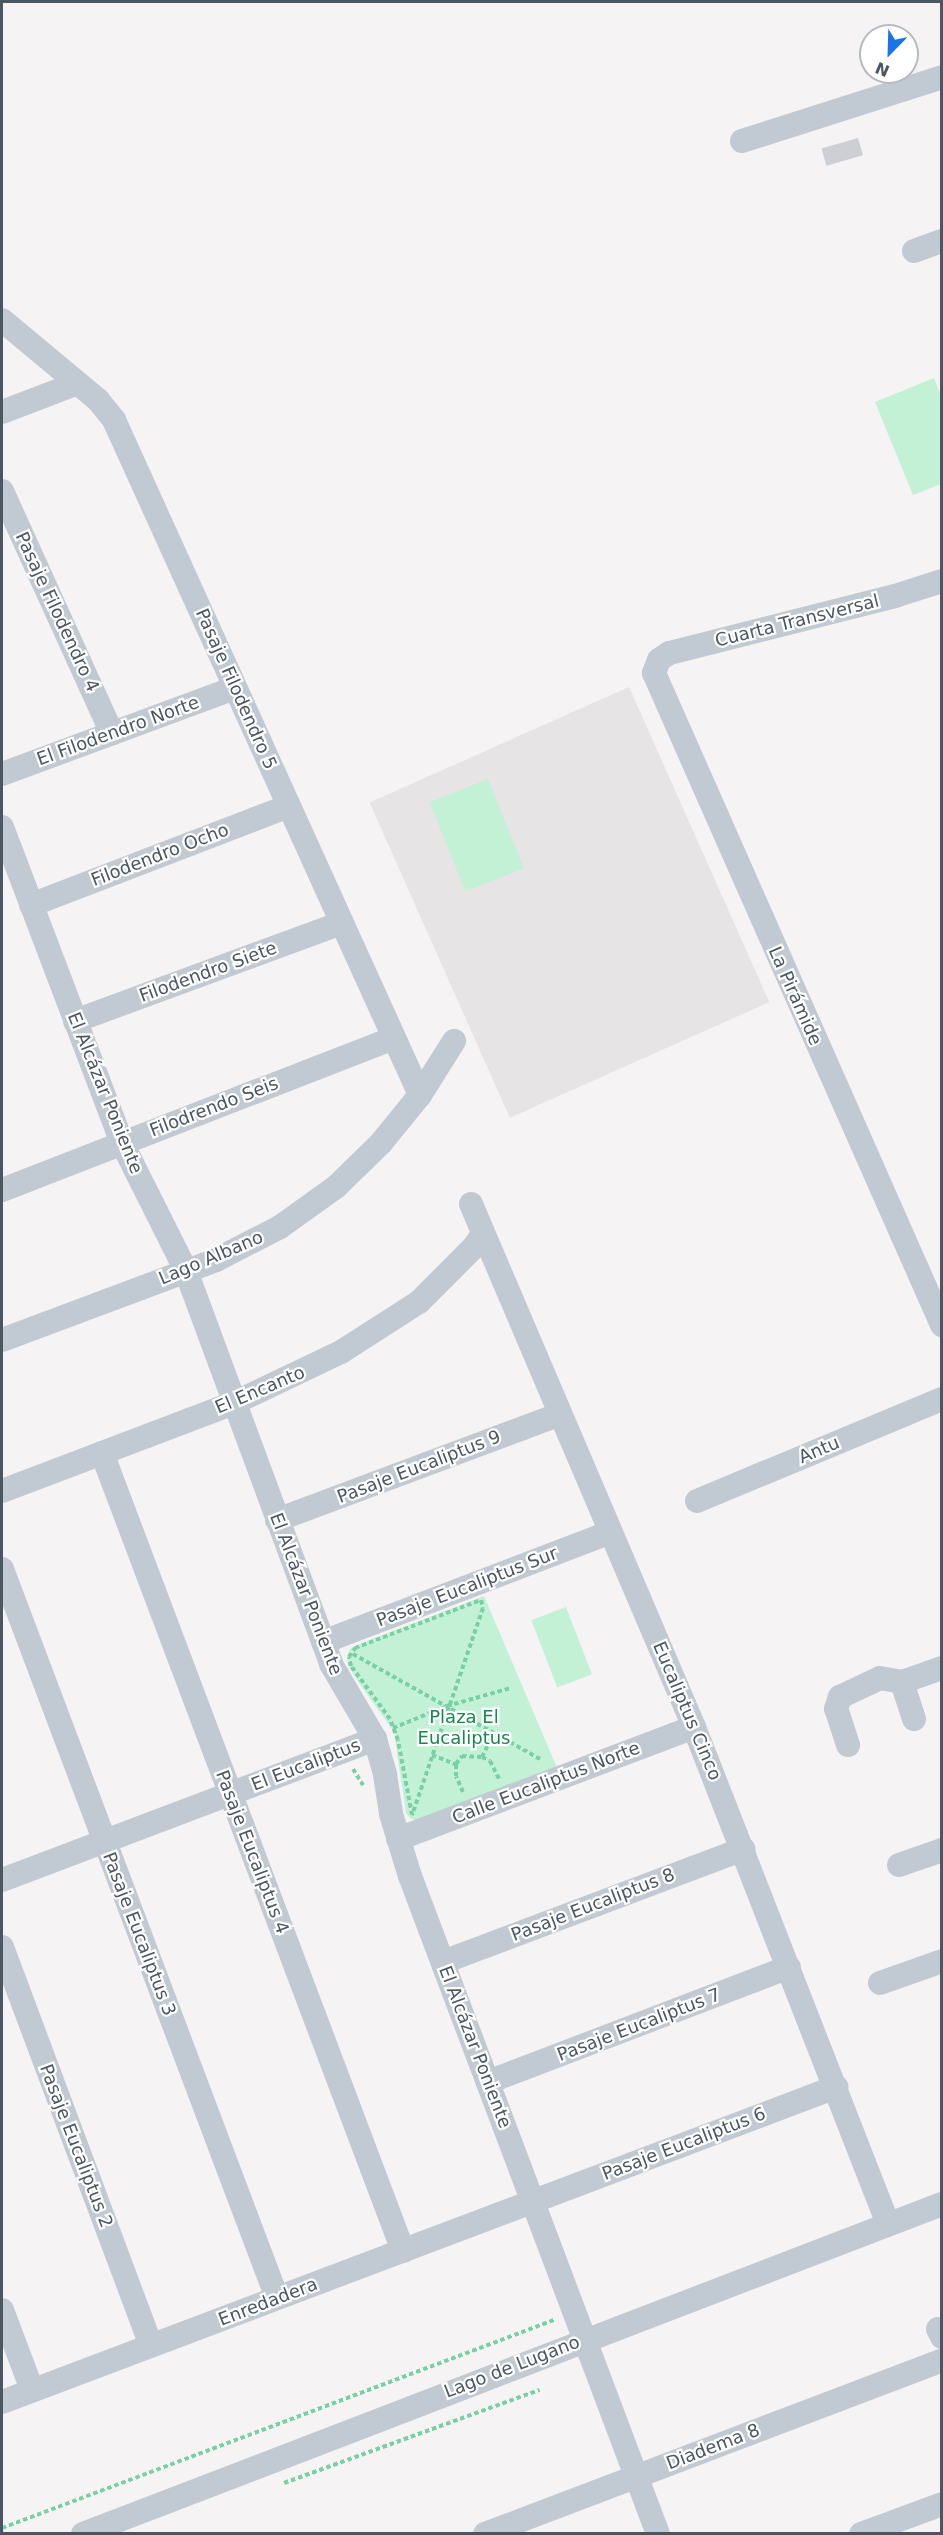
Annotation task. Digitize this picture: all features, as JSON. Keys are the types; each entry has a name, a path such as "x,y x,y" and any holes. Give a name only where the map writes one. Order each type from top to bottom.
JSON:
{"street":[{"path":"742,141 942,77"},
{"path":"914,251 942,242"},
{"name":"Pasaje Filodendro 5","path":"2,320 98,400 114,420 420,1095"},
{"path":"2,412 78,383"},
{"name":"Pasaje Filodendro 4","path":"2,491 112,733"},
{"name":"Cuarta Transversal","path":"656,666 669,653 895,596 942,581"},
{"name":"La Pirámide","path":"656,666 656,681 942,1325"},
{"name":"El Filodendro Norte","path":"2,774 235,688"},
{"name":"Filodendro Ocho","path":"31,904 289,806"},
{"name":"El Alcázar Poniente","path":"2,827 122,1143 186,1271 331,1664 384,1734 398,1839 442,1962 658,2534"},
{"name":"Filodendro Siete","path":"75,1021 342,923"},
{"name":"Filodrendo Seis","path":"2,1190 394,1038"},
{"name":"Lago Albano","path":"2,1340 249,1245 309,1208 360,1165 420,1095 454,1041"},
{"name":"Eucaliptus Cinco","path":"471,1204 694,1727 888,2224"},
{"name":"El Encanto","path":"2,1491 234,1403 318,1365 396,1319 432,1290 474,1247 483,1234"},
{"name":"Antu","path":"697,1501 942,1399"},
{"name":"Pasaje Eucaliptus 9","path":"277,1520 560,1414"},
{"name":"Pasaje Eucaliptus 4","path":"102,1453 403,2251"},
{"name":"Pasaje Eucaliptus Sur","path":"323,1642 611,1532"},
{"name":"Pasaje Eucaliptus 3","path":"2,1569 277,2298"},
{"path":"848,1745 836,1709 836,1702 840,1697 880,1678 902,1682 942,1668"},
{"path":"902,1682 914,1719"},
{"name":"Calle Eucaliptus Norte","path":"398,1839 694,1727"},
{"name":"El Eucaliptus","path":"2,1880 384,1734"},
{"name":"Pasaje Eucaliptus 8","path":"442,1962 743,1849"},
{"path":"899,1864 942,1850"},
{"name":"Pasaje Eucaliptus 2","path":"2,1947 151,2345"},
{"path":"880,1983 942,1961"},
{"name":"Pasaje Eucaliptus 7","path":"488,2082 789,1967"},
{"name":"Pasaje Eucaliptus 6","path":"533,2202 836,2087"},
{"name":"Enredadera","path":"2,2402 533,2202"},
{"name":"Lago de Lugano","path":"83,2534 585,2338 942,2204"},
{"path":"2,2310 32,2390"},
{"name":"Diadema 8","path":"485,2534 512,2529 636,2476 942,2360"},
{"path":"861,2534 942,2504"}],"path":[{"path":"384,1734 373,1693 351,1666 350,1657 355,1648 481,1600 483,1608 447,1706 411,1815"},
{"path":"352,1653 552,1766"},
{"path":"384,1734 447,1706 511,1688"},
{"path":"482,1756 494,1732"},
{"path":"384,1734 398,1740 411,1815"},
{"path":"432,1755 456,1764"},
{"path":"467,1800 456,1776 456,1764 462,1756 482,1756 490,1761 496,1770 502,1788"},
{"path":"411,1815 418,1815"},
{"path":"2,2529 575,2312"},
{"path":"274,2487 540,2390"}],"shaded area":[{"path":"629,687 769,1002 510,1118 370,803"}],"green space":[{"path":"934,378 941,396 941,484 913,495 875,402"},
{"path":"488,779 524,868 466,892 430,803"},
{"name":"Plaza El Eucaliptus","path":"484,1596 558,1770 420,1821 411,1819 406,1813 394,1732 357,1680 348,1665 347,1656 350,1649 360,1644"},
{"path":"566,1607 592,1674 557,1687 531,1620"}],"building":[{"path":"858,138 863,155 826,166 821,148"}]}
